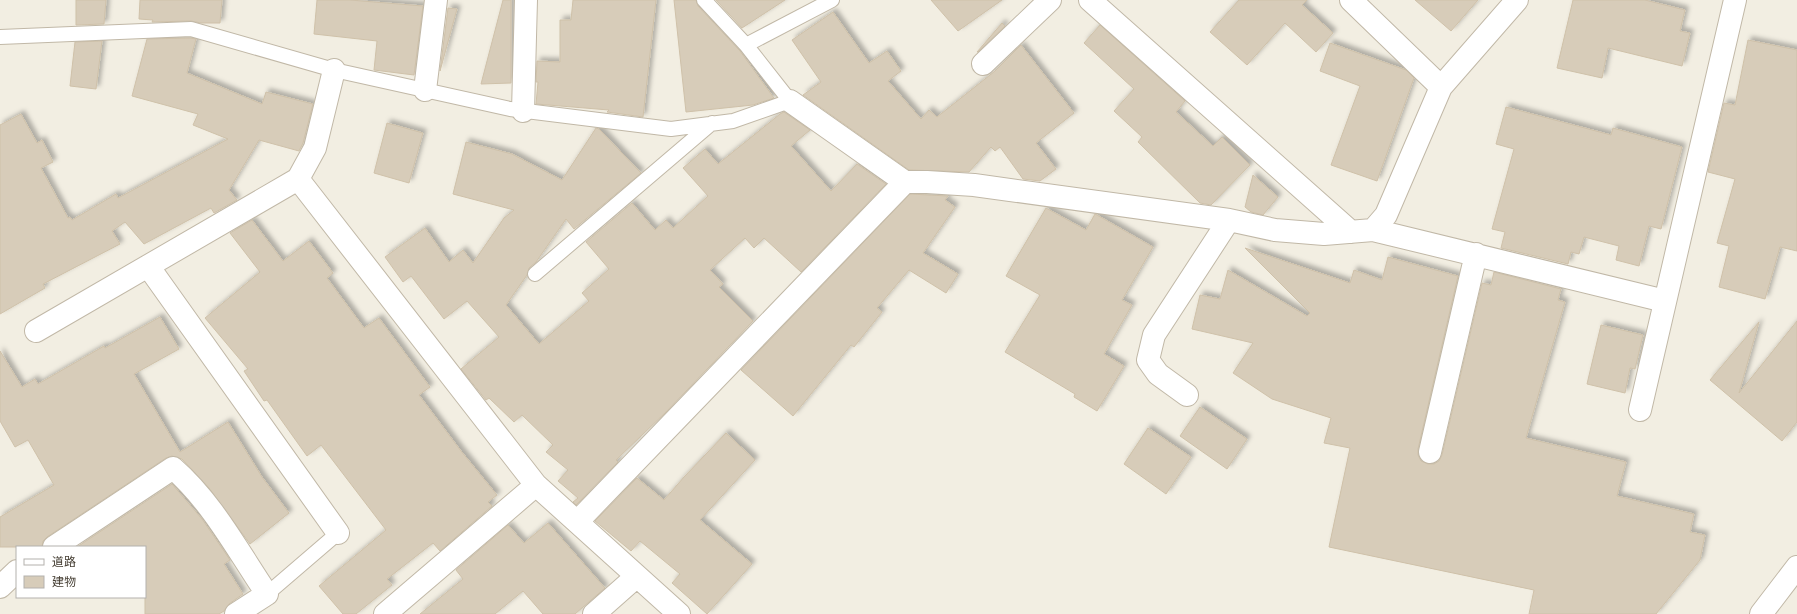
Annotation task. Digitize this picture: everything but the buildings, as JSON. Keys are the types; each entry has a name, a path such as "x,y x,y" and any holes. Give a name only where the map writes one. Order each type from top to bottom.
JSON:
{"street":[{"path":"425,90 436,0"},
{"path":"523,111 526,0"},
{"path":"982,64 1050,0"},
{"path":"1090,0 1351,232"},
{"path":"1351,0 1441,87"},
{"path":"1373,230 1386,215 1441,87 1517,0"},
{"path":"1640,410 1735,0"},
{"path":"36,331 298,178 315,148 334,70"},
{"path":"790,101 905,182 974,185 1229,220 1282,230 1324,234 1373,230 1665,301"},
{"path":"298,178 536,485 578,521 679,614"},
{"path":"578,521 905,182"},
{"path":"1188,395 1158,374 1148,360 1154,335 1229,220"},
{"path":"1430,452 1476,254"},
{"path":"148,266 338,533"},
{"path":"56,546 174,468 185,478 211,509 267,594 236,614"},
{"path":"385,614 536,485"},
{"path":"1761,614 1797,567"},
{"path":"0,587 16,572"},
{"path":"594,614 637,576"}],"lane":[{"path":"0,37 191,29 334,70 523,111 671,129 733,121 790,101 746,45 704,0"},
{"path":"746,45 832,0"},
{"path":"535,274 687,146 712,123"},
{"path":"267,594 338,533"}]}
